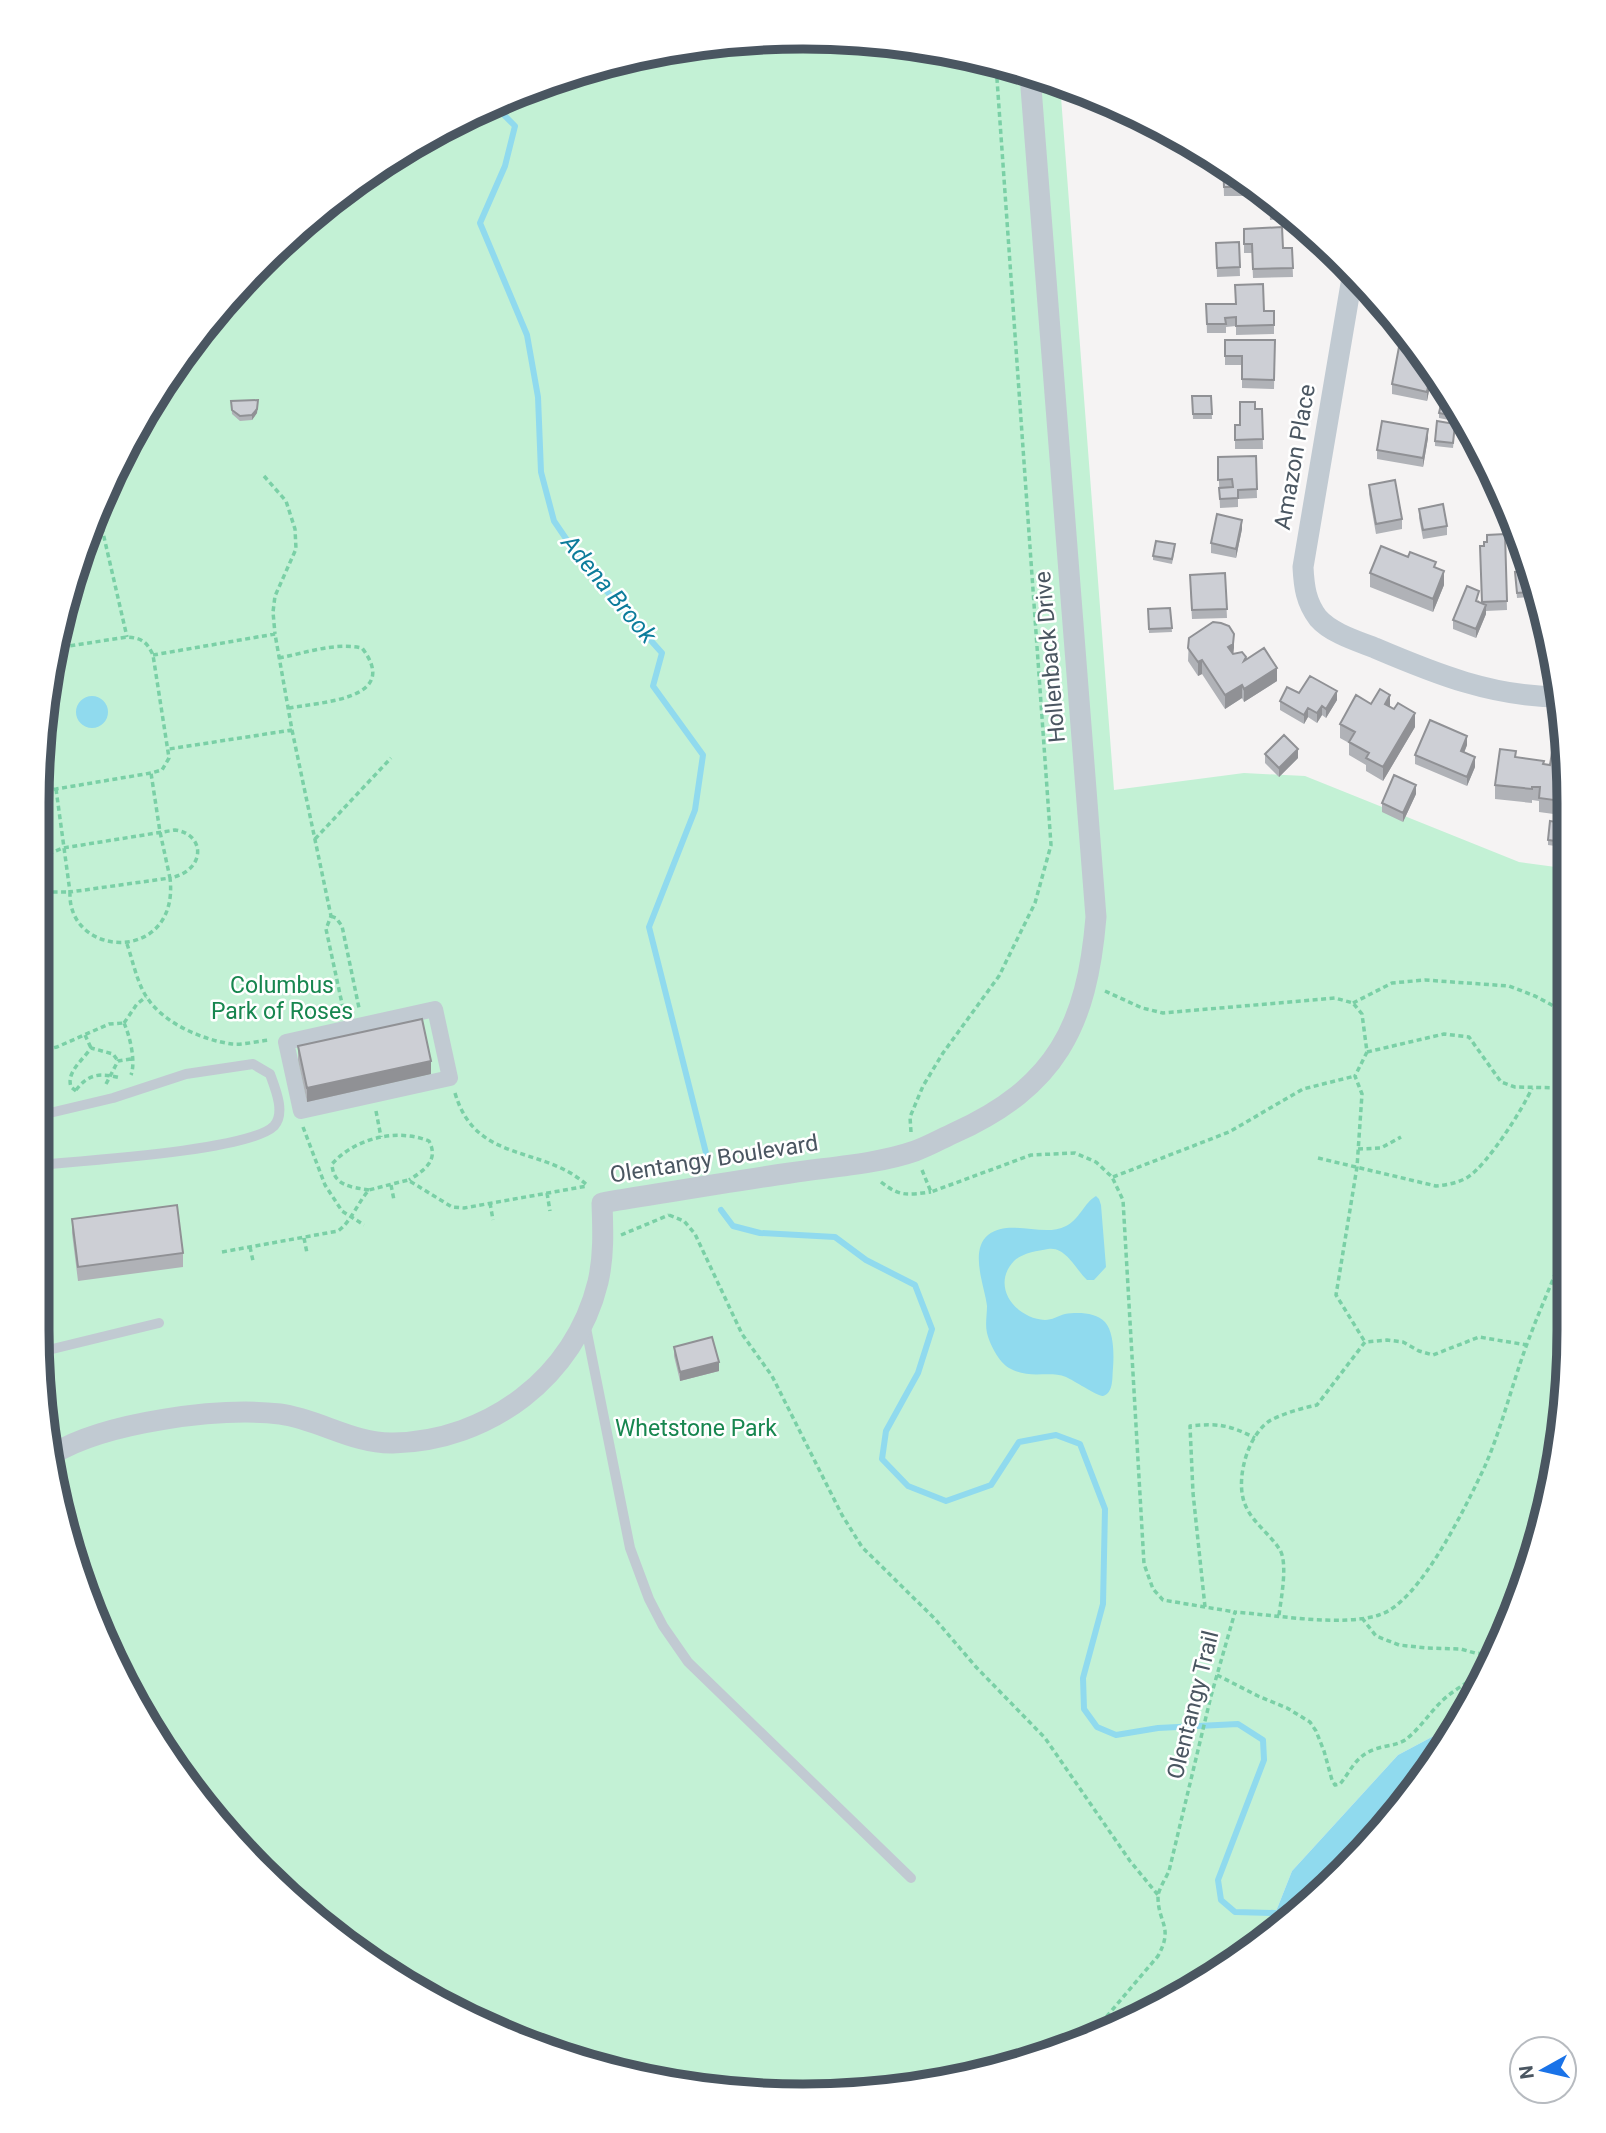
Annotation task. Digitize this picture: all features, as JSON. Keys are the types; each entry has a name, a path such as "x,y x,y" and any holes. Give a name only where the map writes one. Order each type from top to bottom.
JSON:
{"street":[{"name":"Hollenback Drive","path":"914,1151 977,1123 1022,1095 1046,1068 1066,1039 1079,1011 1087,983 1096,917 1031,85"},
{"name":"Amazon Place","path":"1351,286 1303,567 1305,596 1320,619 1343,635 1445,677 1495,690 1549,696"},
{"path":"435,1009 450,1078 301,1111 286,1042 355,1027 435,1009"},
{"name":"Olentangy Boulevard","path":"59,1451 96,1434 207,1413 280,1415 353,1436 389,1443 424,1441 458,1433 490,1420 520,1401 546,1378 568,1351 584,1321 598,1283 603,1243 602,1203 869,1161 914,1151"}],"lane":[{"path":"49,1113 113,1098 186,1074 253,1064 270,1074 279,1109 276,1122 261,1134 224,1144 49,1164"},
{"path":"584,1321 630,1548 649,1599 663,1626 688,1662 911,1878"},
{"path":"50,1350 159,1323"}],"path":[{"path":"931,1192 914,1151 910,1117 923,1086 943,1054 999,976 1035,904 1051,845 997,75"},
{"path":"264,476 286,501 295,529 296,549 275,596 275,634 331,916 326,929 355,1027"},
{"path":"102,526 127,637"},
{"path":"153,655 275,634"},
{"path":"50,790 151,773 167,765 169,749 153,655 145,641 127,637 65,647"},
{"path":"278,658 353,646 362,648 372,666 374,676 370,685 355,695 289,708"},
{"path":"169,749 292,730"},
{"path":"315,839 391,758"},
{"path":"56,789 73,912 80,924 102,939 127,944 151,932 167,914 172,890 151,773"},
{"path":"49,854 64,848 160,832 184,831 196,845 197,854 191,868 182,876 70,892 49,891"},
{"path":"331,916 342,926 355,1027"},
{"path":"127,944 146,997 161,1014 185,1029 234,1044 276,1040 286,1042"},
{"path":"1353,1003 1392,984 1425,980 1510,986 1557,1008"},
{"path":"1087,983 1142,1008 1163,1013 1335,998 1353,1003 1362,1014 1367,1052 1355,1076 1362,1094 1357,1167 1336,1295 1365,1342"},
{"path":"124,1023 137,1004 146,997"},
{"path":"49,1049 109,1024 124,1023"},
{"path":"67,1099 78,1092 87,1078 95,1075 129,1078 133,1069 124,1023"},
{"path":"1367,1052 1444,1034 1469,1037 1501,1082 1515,1087 1557,1088"},
{"path":"85,1035 91,1048 113,1055 118,1061"},
{"path":"78,1092 71,1087 69,1078 91,1048"},
{"path":"118,1061 131,1059"},
{"path":"103,1089 118,1061"},
{"path":"1112,1177 1229,1132 1303,1089 1355,1076"},
{"path":"450,1078 462,1117 480,1135 513,1152 556,1165 575,1174 602,1203"},
{"path":"1318,1158 1436,1186 1451,1184 1469,1177 1487,1157 1519,1112 1532,1088"},
{"path":"49,1094 57,1098"},
{"path":"301,1111 307,1142 325,1185 342,1211 364,1225"},
{"path":"379,1125 381,1137"},
{"path":"406,1135 429,1141 433,1150 431,1162 408,1180 369,1190 346,1186 332,1174 332,1164 351,1148 381,1137 406,1135"},
{"path":"1358,1149 1381,1147 1401,1138"},
{"path":"875,1175 894,1192 906,1195 931,1192 1031,1155 1075,1153 1096,1162 1112,1177 1123,1200 1144,1564 1153,1589 1163,1600 1235,1612"},
{"path":"408,1180 452,1207 464,1208 587,1186"},
{"path":"391,1184 394,1200"},
{"path":"222,1252 338,1231 345,1226 349,1216 369,1190"},
{"path":"547,1193 550,1211"},
{"path":"490,1203 493,1220"},
{"path":"669,1215 684,1221 695,1234 743,1334 772,1376 842,1515 862,1547 935,1619 1045,1738 1130,1861 1158,1895 1166,1930 1165,1943 1158,1956 1102,2022"},
{"path":"304,1238 307,1253"},
{"path":"250,1247 253,1261"},
{"name":"Olentangy Trail","path":"1158,1895 1169,1871 1211,1696 1235,1612 1342,1621 1379,1615 1394,1608 1410,1593 1434,1564 1485,1465 1527,1345 1557,1270"},
{"path":"1279,1615 1283,1576 1281,1552 1255,1523 1243,1498 1242,1464 1255,1438 1269,1421 1317,1405 1365,1342 1403,1342 1433,1355 1479,1337 1527,1345"},
{"path":"1205,1607 1193,1493 1190,1426 1218,1424 1234,1427 1255,1438"},
{"path":"1362,1618 1376,1636 1399,1645 1461,1648 1483,1654"},
{"path":"1217,1675 1287,1708 1310,1722 1316,1731 1335,1784 1340,1784 1361,1757 1381,1745 1406,1740 1444,1699 1470,1680"}],"green space":[{"name":"Whetstone Park","path":"803,49 901,55 950,63 1061,95 1114,790 1244,773 1305,776 1519,862 1557,867 1557,1330 1551,1428 1531,1525 1500,1619 1440,1733 1398,1755 1292,1871 1273,1919 1222,1957 1136,2006 1092,2027 1045,2044 950,2070 852,2082 754,2082 656,2070 561,2044 514,2027 470,2006 384,1957 306,1897 236,1827 176,1749 150,1707 106,1619 89,1572 63,1477 55,1428 49,1330 49,803 55,705 75,608 106,514 150,426 176,384 236,306 306,236 384,176 426,150 514,106 561,89 656,63 705,55"}],"water":[{"path":"92,696 103,701 108,712 103,723 92,728 81,723 76,712 81,701"},
{"path":"1096,1196 1101,1205 1106,1267 1094,1280 1087,1280 1060,1251 1048,1249 1017,1258 1007,1271 1005,1281 1010,1300 1025,1314 1034,1318 1048,1320 1065,1314 1081,1313 1097,1316 1105,1322 1112,1338 1113,1363 1111,1388 1103,1396 1066,1377 1016,1372 1002,1362 987,1333 987,1306 979,1259 982,1242 997,1230 1047,1230 1066,1226"},
{"path":"1440,1733 1401,1789 1370,1827 1336,1863 1273,1919 1292,1871 1398,1755"}],"building":[{"path":"1224,177 1237,187 1224,187"},
{"path":"1282,227 1283,248 1292,248 1293,268 1253,269 1252,244 1244,244 1244,229"},
{"path":"1239,242 1240,267 1217,268 1216,243"},
{"path":"1263,284 1264,311 1274,311 1274,325 1236,326 1236,317 1225,318 1226,324 1207,324 1206,304 1236,304 1235,285"},
{"path":"1225,340 1275,340 1274,380 1242,379 1242,356 1225,356"},
{"path":"1399,347 1404,348 1429,382 1427,392 1392,384"},
{"path":"1192,396 1211,396 1212,414 1193,414"},
{"path":"258,400 257,409 252,415 240,416 232,410 231,401"},
{"path":"1240,402 1255,402 1255,409 1262,409 1263,439 1235,440 1235,425 1240,425"},
{"path":"1441,402 1449,415 1439,413"},
{"path":"1382,421 1428,429 1423,458 1377,450"},
{"path":"1437,421 1455,424 1453,443 1435,441"},
{"path":"1256,456 1257,489 1238,490 1238,498 1220,499 1219,488 1233,487 1232,479 1218,480 1218,457"},
{"path":"1395,480 1402,519 1376,524 1369,485"},
{"path":"1443,504 1447,526 1423,530 1419,509"},
{"path":"1217,514 1242,520 1236,549 1211,543"},
{"path":"1505,534 1507,601 1482,602 1480,546 1487,542 1487,535"},
{"path":"1156,541 1175,544 1172,559 1153,556"},
{"path":"1381,546 1408,557 1410,552 1436,562 1434,567 1444,571 1433,599 1370,573"},
{"path":"1515,572 1520,572 1526,592 1517,593"},
{"path":"1225,573 1227,609 1192,610 1190,575"},
{"path":"1467,586 1479,591 1476,601 1486,605 1476,629 1453,620"},
{"path":"1170,608 1172,628 1149,629 1148,609"},
{"path":"1213,622 1229,626 1234,634 1233,644 1228,647 1233,654 1242,652 1246,657 1244,661 1264,648 1277,668 1244,689 1242,685 1225,695 1202,660 1198,662 1188,648 1189,638"},
{"path":"1310,676 1337,691 1326,709 1322,706 1317,713 1308,708 1304,715 1280,701 1287,687 1299,693"},
{"path":"1380,689 1390,695 1385,704 1394,709 1398,703 1415,713 1383,767 1366,758 1369,753 1349,742 1355,732 1340,724 1356,695 1371,704"},
{"path":"1430,720 1467,736 1461,751 1475,757 1467,777 1415,755"},
{"path":"1284,735 1298,749 1279,768 1265,754"},
{"path":"1553,746 1557,800 1539,798 1540,787 1532,789 1495,785 1500,749 1516,751 1515,757 1544,761 1543,764 1550,765"},
{"path":"1394,775 1416,785 1403,813 1382,803"},
{"path":"1550,821 1557,822 1557,841 1548,840"},
{"path":"422,1019 431,1061 307,1088 298,1046"},
{"path":"177,1205 183,1253 78,1267 72,1219"},
{"path":"712,1337 719,1362 680,1372 674,1347"}],"waterway":[{"name":"Adena Brook","path":"501,112 515,126 505,166 480,223 527,335 538,397 541,472 554,521 586,568 662,653 653,686 703,755 695,810 649,927 706,1153"},
{"name":"Adena Brook","path":"721,1210 733,1226 760,1233 835,1237 866,1260 915,1285 932,1329 918,1373 886,1431 882,1459 908,1486 946,1501 991,1485 1019,1442 1056,1435 1080,1444 1105,1509 1103,1604 1083,1678 1084,1709 1097,1727 1116,1735 1158,1728 1238,1724 1263,1740 1264,1760 1218,1880 1221,1900 1235,1912 1275,1913"}],"park label":[{"name":"Columbus Park of Roses","path":"282,998"}]}
